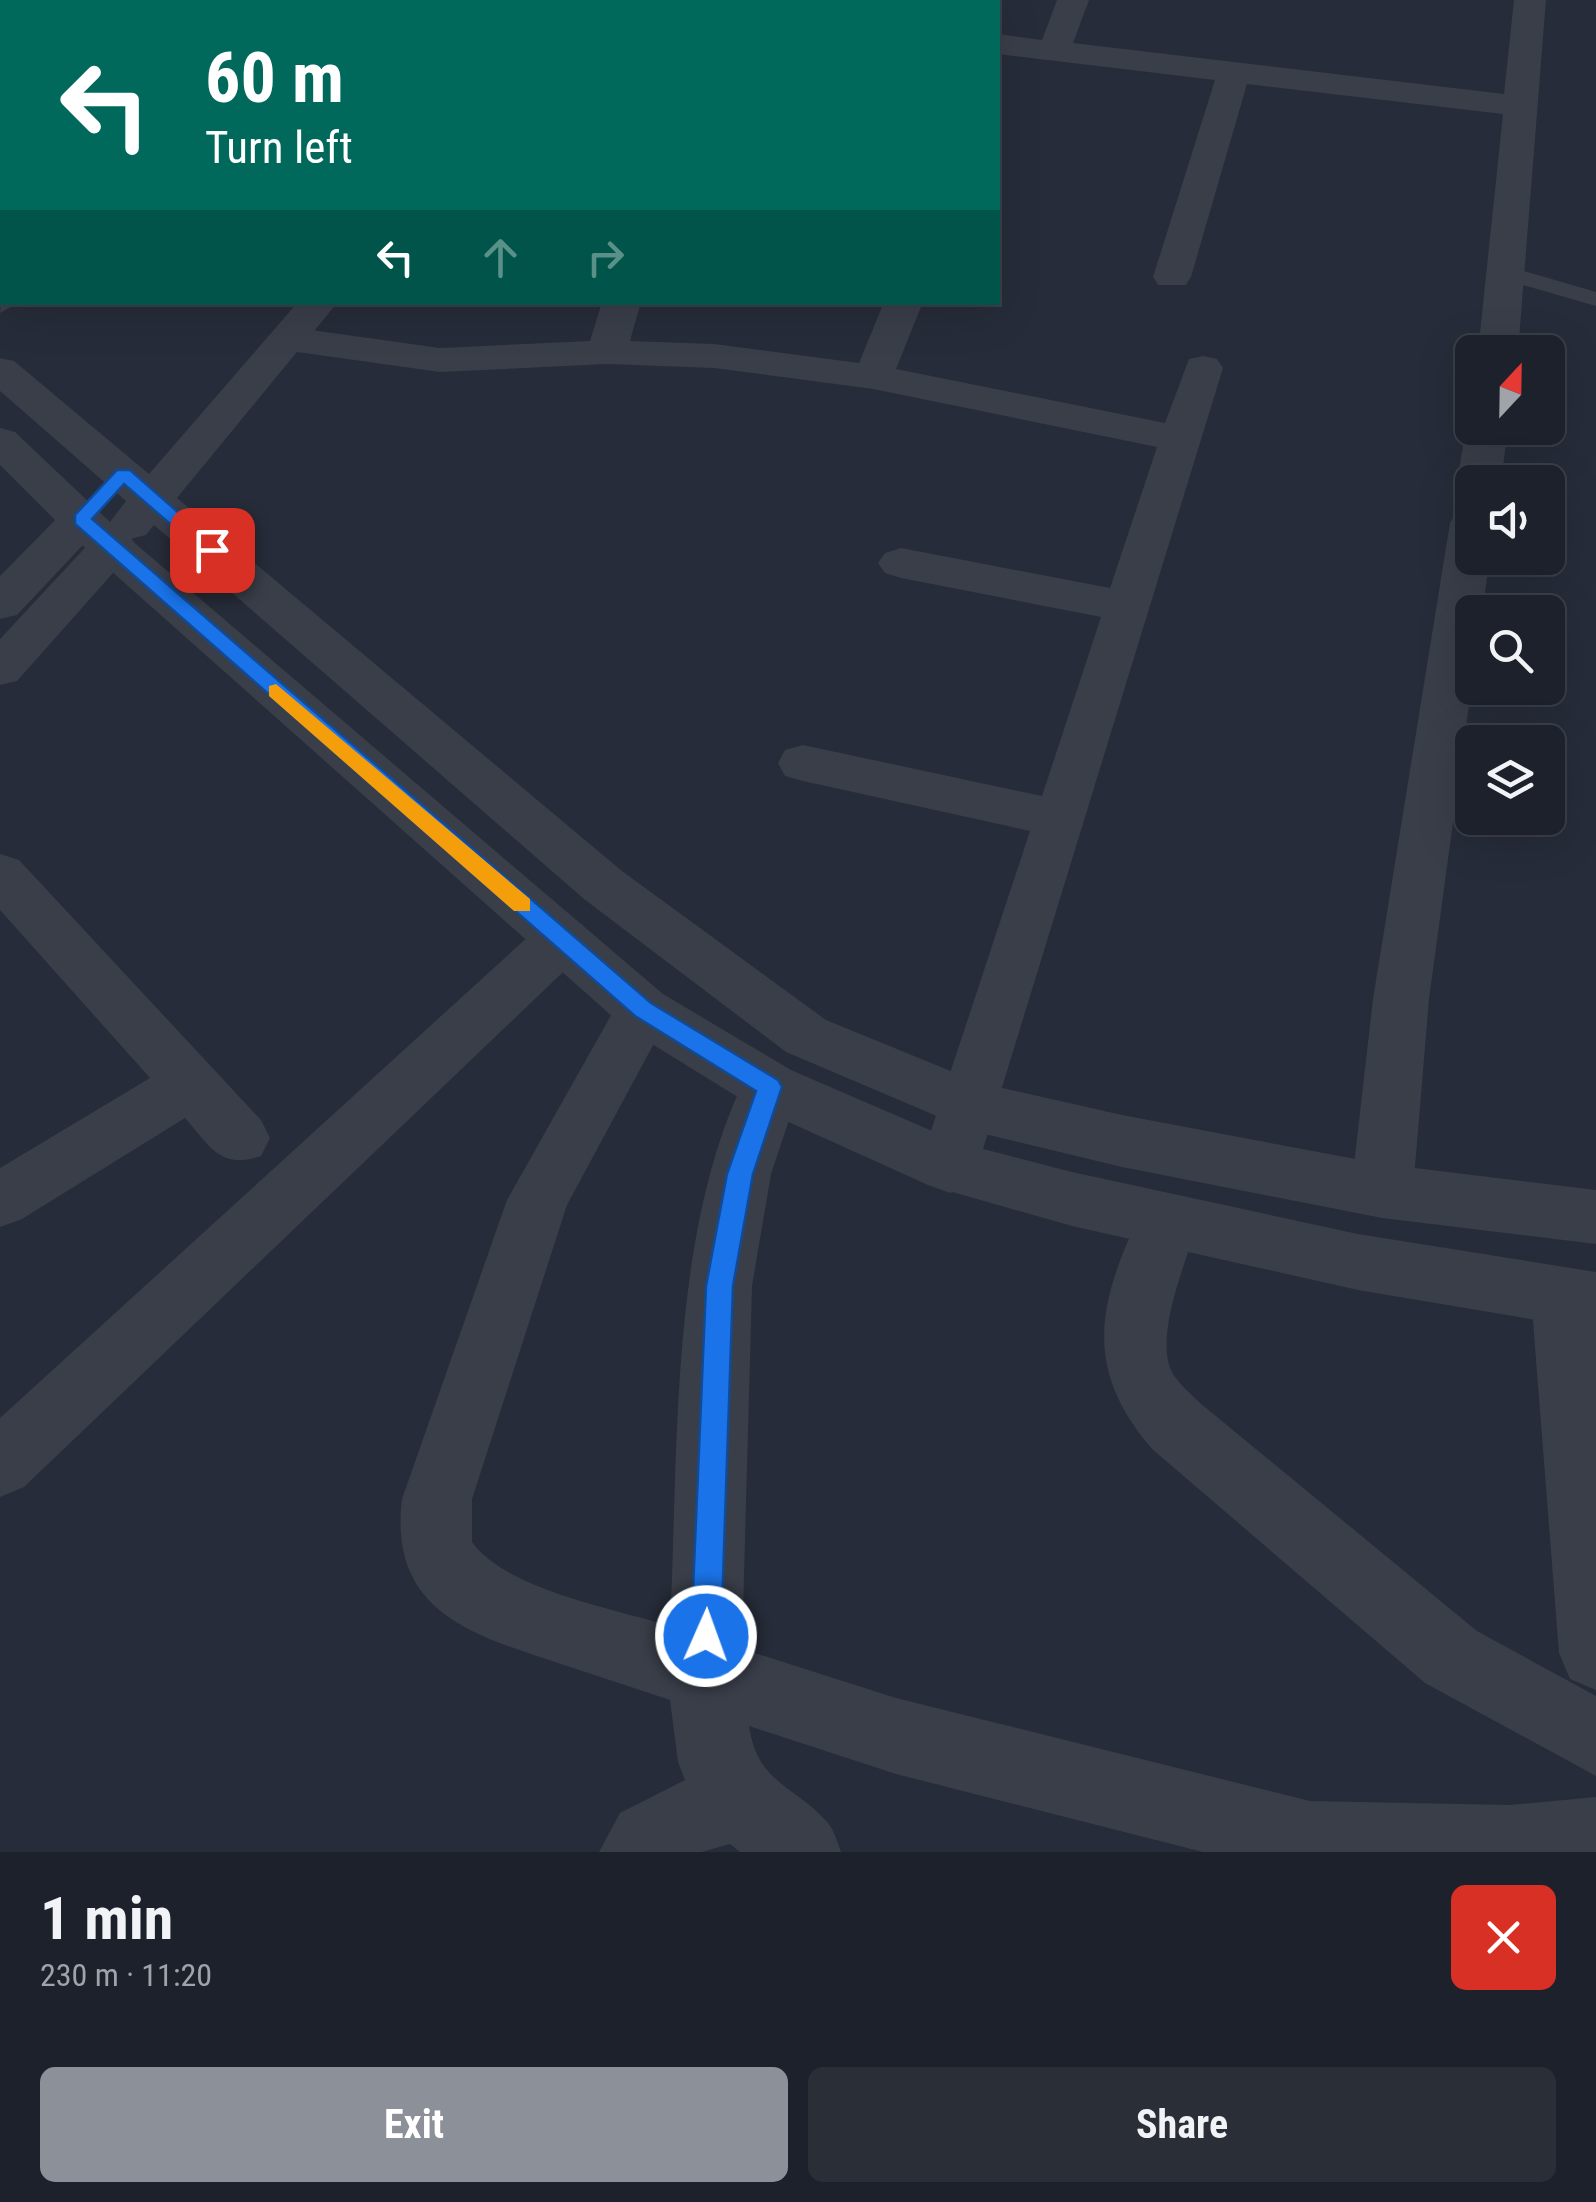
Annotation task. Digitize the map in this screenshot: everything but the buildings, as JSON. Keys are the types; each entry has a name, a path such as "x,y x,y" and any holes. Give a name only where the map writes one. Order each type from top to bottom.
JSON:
{"street":[{"path":"1054,50 1073,0"},
{"path":"1501,335 1510,274 1517,106 1530,0"},
{"path":"1000,72 1005,45 1517,106"},
{"path":"1172,277 1234,72"},
{"path":"0,668 97,532 282,321 314,305"},
{"path":"607,352 621,305"},
{"path":"873,377 903,305"},
{"path":"282,321 440,360 607,352 714,356 873,377 1181,439"},
{"path":"950,1167 1203,368"},
{"path":"0,370 603,885 730,984 806,1036 972,1106 1122,1141 1382,1190 1596,1217"},
{"path":"0,441 97,532 643,1010 770,1087 950,1167 1358,1262 1580,1298 1596,1653"},
{"path":"0,604 97,532"},
{"path":"901,563 1128,607"},
{"path":"1382,1190 1402,999 1464,575"},
{"path":"803,763 1062,819"},
{"path":"0,874 240,1138"},
{"path":"0,1464 562,939"},
{"path":"643,1010 538,1200 437,1499 432,1534 438,1557 459,1584 492,1605 896,1736 1310,1840 1510,1848 1596,1836"},
{"path":"0,1200 190,1084"},
{"path":"770,1087 740,1174 720,1286 704,1676 716,1762 740,1802 802,1852"},
{"path":"1168,1220 1137,1326 1138,1375 1146,1392 1176,1426 1452,1657 1596,1738"},
{"path":"638,1852 648,1837 667,1826 740,1802"}],"lane":[{"path":"1510,274 1596,299"}],"slow traffic":[{"path":"276,691 522,905"}],"route":[{"path":"212,550 123,474 81,520 643,1010 770,1087 740,1174 720,1286 706,1636"}]}
